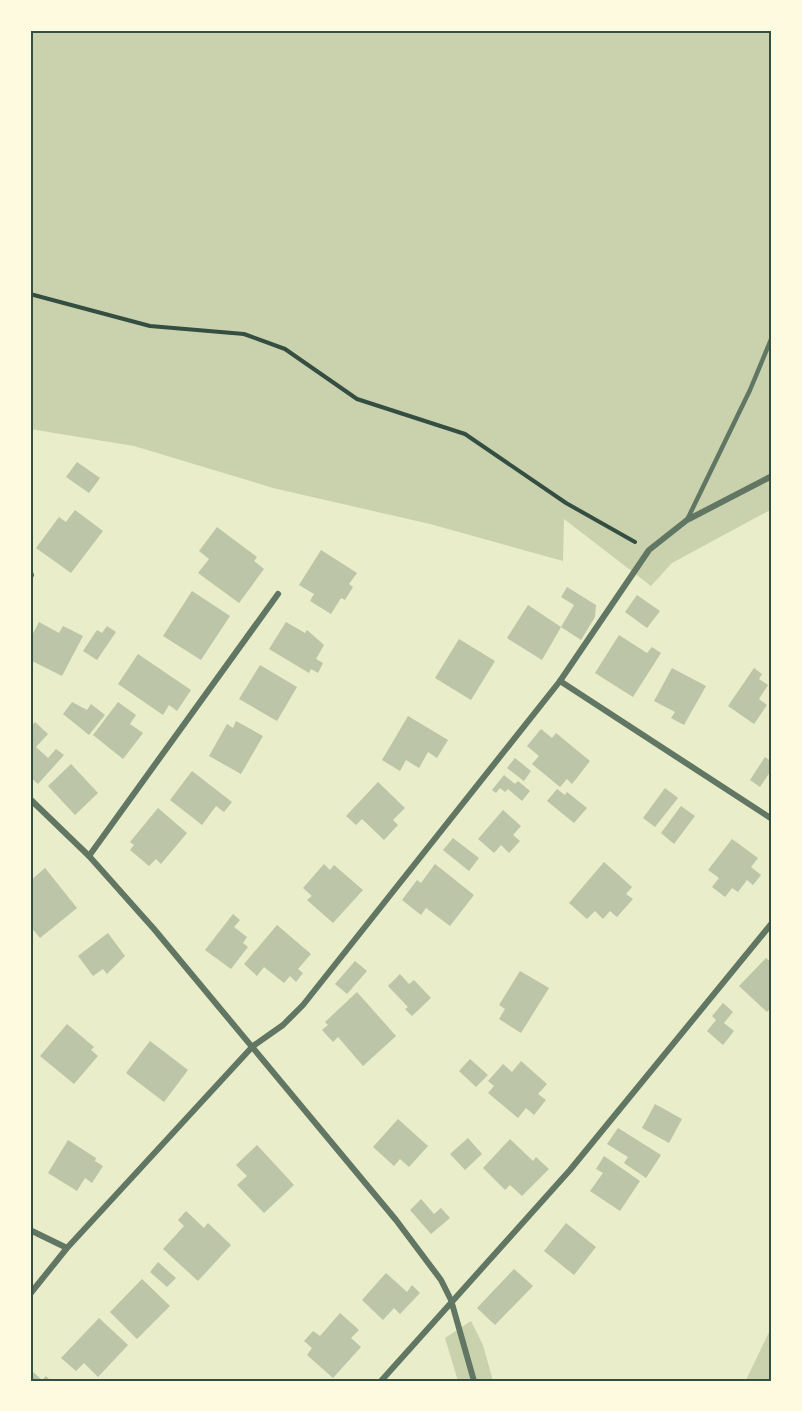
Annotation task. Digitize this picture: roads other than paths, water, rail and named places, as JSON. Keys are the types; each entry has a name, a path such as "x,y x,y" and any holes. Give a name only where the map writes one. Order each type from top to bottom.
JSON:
{"street":[{"path":"30,1294 67,1248 253,1046 283,1025 303,1005 560,681 649,550 687,520 772,476"},
{"path":"89,855 278,594"},
{"path":"560,681 772,819"},
{"path":"30,799 89,855 253,1046 396,1220 441,1281 451,1300 474,1381"},
{"path":"381,1381 451,1300 570,1170 772,923"},
{"path":"30,1230 67,1248"}],"lane":[{"path":"687,520 750,390 772,337"}]}
